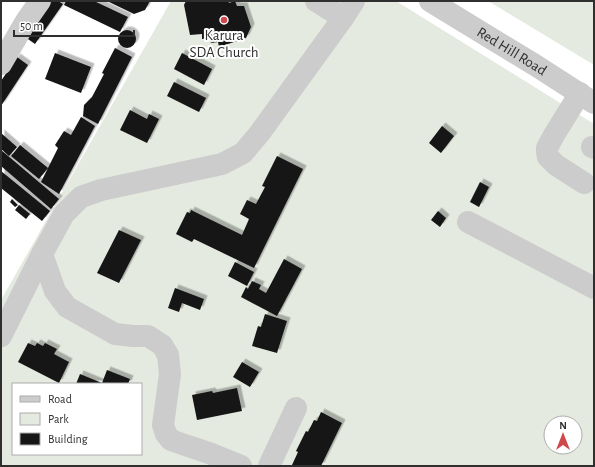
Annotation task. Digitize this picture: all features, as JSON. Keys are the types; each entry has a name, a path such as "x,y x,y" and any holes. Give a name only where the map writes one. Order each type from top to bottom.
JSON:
{"street":[{"path":"1,64 26,21 40,1"},
{"path":"1,336 64,214 81,197 101,190 222,164 243,153 259,134 349,9 316,1"},
{"name":"Red Hill Road","path":"430,1 587,98"},
{"path":"584,183 552,162 548,157 547,148 554,135 587,98"},
{"path":"468,222 594,288"},
{"path":"42,254 55,292 67,307 115,334 148,336 162,345 168,355 170,374 163,425 166,434 171,440 241,466"},
{"path":"270,466 296,408"}],"green space":[{"path":"171,1 396,1 594,124 594,466 1,466 1,300"},
{"path":"488,1 594,1 594,65"}],"building":[{"path":"50,1 58,1 63,4 35,44 25,37"},
{"path":"66,1 94,1 128,17 120,32 64,5"},
{"path":"107,1 150,1 145,10 134,14"},
{"path":"186,1 228,1 229,3 235,1 237,6 244,6 251,27 246,38 219,47 218,42 211,43 209,38 202,39 202,34 190,35 184,5"},
{"path":"127,30 133,33 136,39 133,45 127,48 121,45 118,39 121,33"},
{"path":"115,48 132,57 98,124 83,116 84,105 92,97"},
{"path":"55,53 91,67 81,93 45,79"},
{"path":"182,53 212,69 204,85 174,69"},
{"path":"17,57 28,65 1,106 1,81"},
{"path":"174,82 206,98 199,112 167,96"},
{"path":"130,110 147,119 149,114 159,119 147,143 120,130"},
{"path":"81,117 95,126 59,194 41,182 58,148 55,145 64,131 71,135"},
{"path":"442,126 454,136 441,153 429,143"},
{"path":"1,133 17,147 9,156 1,149"},
{"path":"20,145 48,168 39,179 11,156"},
{"path":"1,150 59,199 51,209 1,166"},
{"path":"277,156 303,169 254,268 194,239 192,242 176,234 187,212 190,213 191,210 242,235 249,219 240,214 247,200 256,204 265,187 262,186"},
{"path":"1,171 50,211 42,221 1,188"},
{"path":"480,182 489,187 479,207 470,202"},
{"path":"12,199 18,205 15,207 10,202"},
{"path":"19,205 30,214 26,219 15,210"},
{"path":"438,211 446,218 440,227 431,220"},
{"path":"119,230 141,240 119,283 97,273"},
{"path":"284,259 302,269 277,316 241,297 246,287 248,289 252,281 261,285 259,289 266,293"},
{"path":"235,262 254,272 247,286 228,276"},
{"path":"175,288 204,299 200,310 182,303 179,312 168,308"},
{"path":"265,314 287,321 277,353 252,346 258,326 261,327"},
{"path":"28,343 35,346 37,343 43,346 45,343 57,349 54,354 69,362 59,383 18,362"},
{"path":"242,362 259,372 250,387 233,377"},
{"path":"107,370 130,379 128,383 102,383"},
{"path":"80,374 102,383 76,383"},
{"path":"237,388 242,411 197,420 192,395 212,391 213,393"},
{"path":"321,412 342,423 321,466 292,465 298,452 296,451 306,431 308,432 314,420 317,421"}],"place":[{"name":"Karura SDA Church","path":"224,20"}]}
